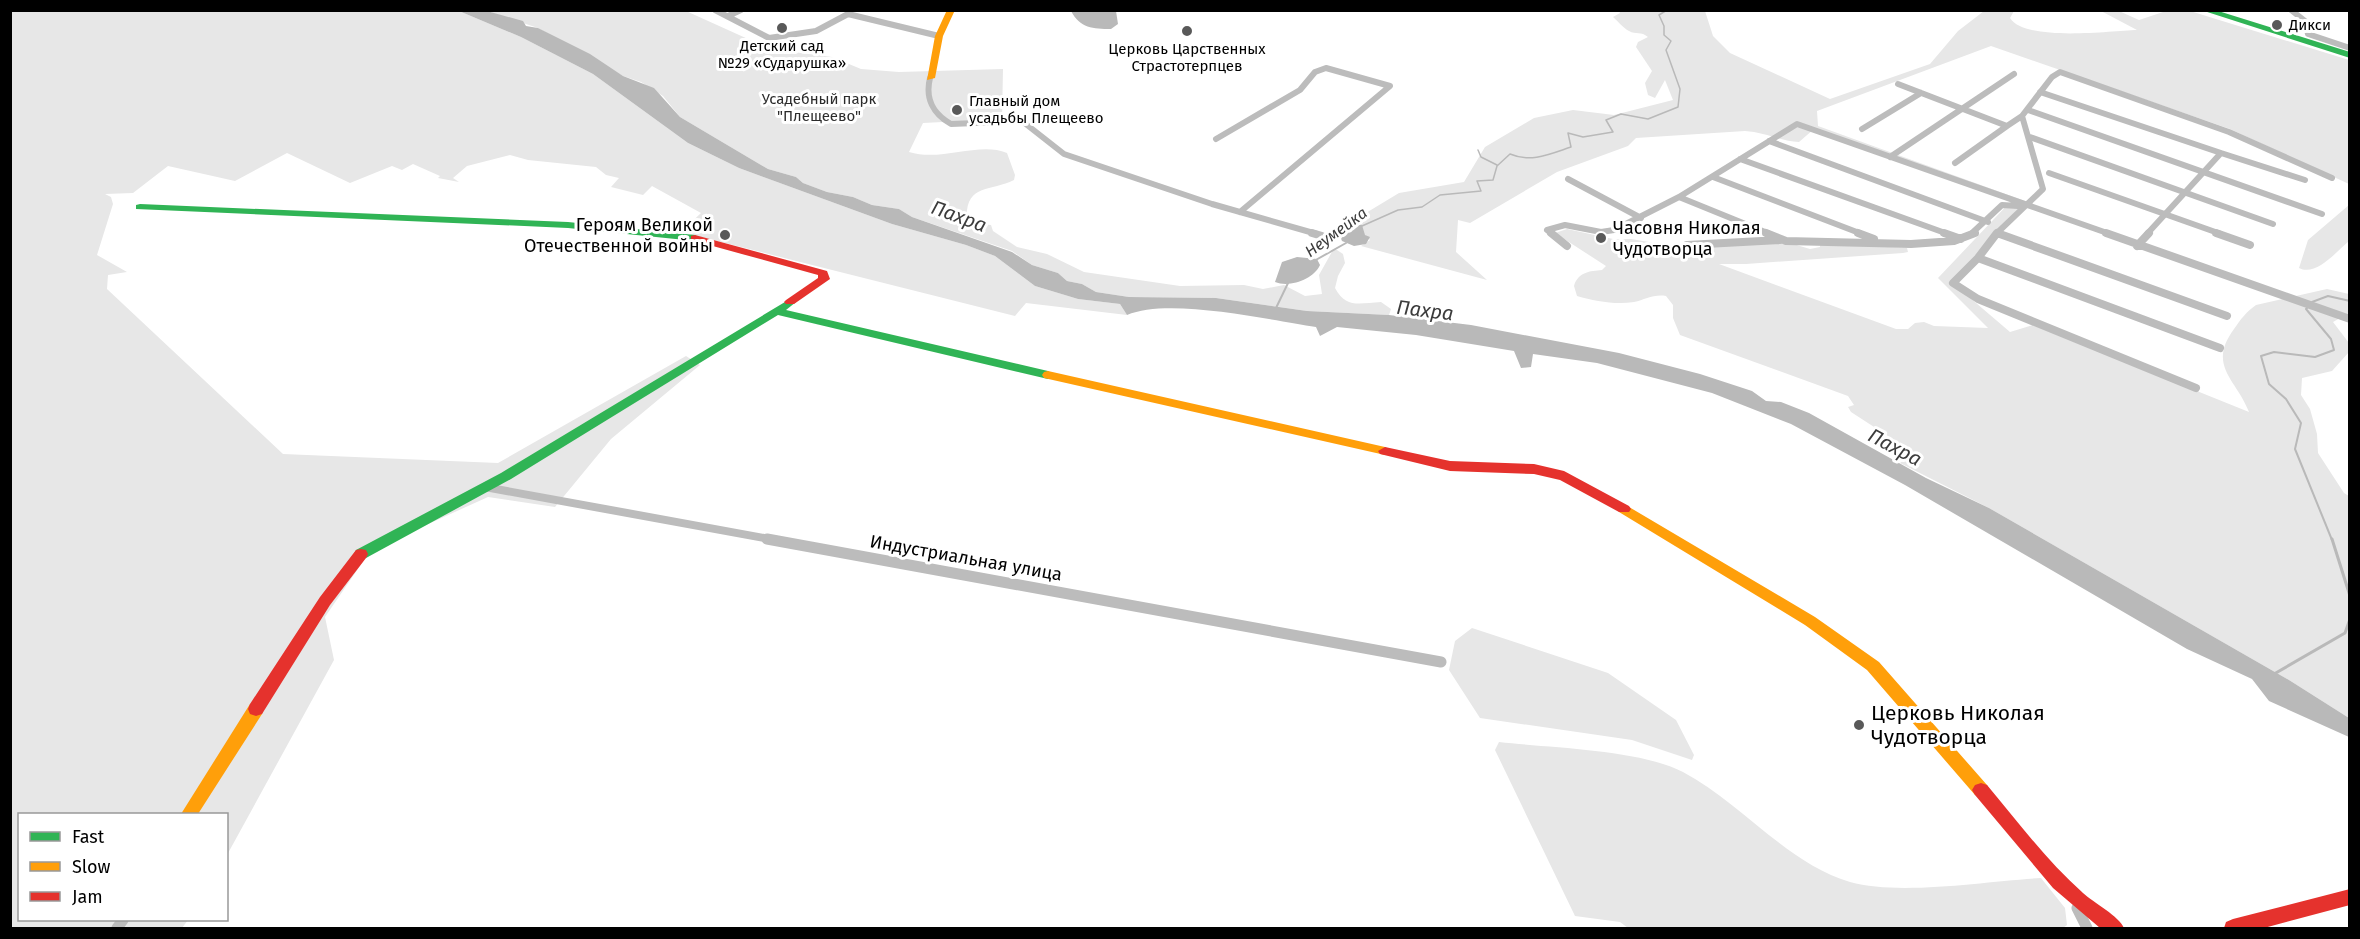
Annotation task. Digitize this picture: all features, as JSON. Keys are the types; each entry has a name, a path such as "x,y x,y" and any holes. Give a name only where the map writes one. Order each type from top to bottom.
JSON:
{"street":[{"path":"715,10 769,39 816,31 848,14 939,36"},
{"path":"728,16 741,10"},
{"path":"951,10 939,36 926,95 936,114 950,124 1022,121 1052,147 1064,153 1240,212 1322,236"},
{"path":"2205,10 2349,55"},
{"path":"2291,10 2305,21 2308,34 2349,48"},
{"path":"1216,139 1300,90 1315,72 1326,68 1390,86 1240,212"},
{"path":"1955,163 2025,113 2052,77 2060,72 2229,132 2332,178"},
{"path":"1890,157 2014,74"},
{"path":"1898,84 2007,126"},
{"path":"2040,92 2305,180"},
{"path":"1862,129 1921,93"},
{"path":"2025,113 2043,189 1997,233 1978,258 1953,283 1978,299 2196,388"},
{"path":"2025,113 2322,214"},
{"path":"1567,246 1547,230 1564,225 1609,232 1679,197 1797,124 2349,319"},
{"path":"2030,137 2273,224"},
{"path":"1768,141 1988,222"},
{"path":"2137,246 2221,153"},
{"path":"1740,159 1961,239"},
{"path":"2049,173 2250,245"},
{"path":"1713,177 1882,242"},
{"path":"1568,179 1641,218"},
{"path":"1679,197 1782,239"},
{"path":"1687,245 1782,239 1911,244 1961,239 1975,234 2002,205 2026,206"},
{"path":"140,207 522,223 678,235 716,242 823,273 824,279 777,311 484,488 364,550 325,601 190,813"},
{"path":"1997,233 2227,316"},
{"path":"1978,258 2220,348"},
{"path":"777,311 1144,398 1450,466 1534,469 1564,476 1647,521 1800,614 1873,666 1905,699 2064,888 2094,915 2115,928"},
{"name":"Индустриальная улица","path":"484,488 1441,662"},
{"path":"2064,888 2087,928"},
{"path":"2233,928 2349,897"}],"green space":[{"path":"10,11 459,11 521,37 593,74 688,143 739,168 892,224 966,245 995,256 1035,286 1078,299 1120,304 1127,315 1026,303 1015,316 681,232 701,213 652,186 643,195 611,187 619,178 606,175 596,167 528,160 510,155 467,166 453,178 459,182 438,178 440,176 413,164 402,170 392,166 350,183 287,153 235,181 168,166 133,193 105,194 111,197 113,204 97,255 127,272 108,275 107,289 283,454 498,463 686,356 700,365 611,439 555,507 488,497 384,544 364,560 325,617 334,660 228,853 228,813 18,813 18,921 187,921 182,928 11,928"},
{"name":"Усадебный парк \"Плещеево\"","path":"487,11 686,11 770,49 832,57 861,69 899,72 1003,69 1002,119 923,123 909,152 934,155 985,149 1007,153 1015,175 1014,180 974,195 967,209 967,222 991,225 993,231 1017,247 1047,254 1084,272 1180,286 1244,285 1263,289 1284,285 1305,296 1322,294 1319,275 1333,250 1337,250 1343,254 1345,263 1335,288 1339,295 1349,302 1360,304 1381,302 1391,309 1389,315 1307,311 1216,298 1129,297 1096,292 1082,284 1067,281 1058,273 1032,265 1012,251 912,217 899,209 872,205 853,197 827,192 803,183 796,177 768,169 680,117 663,96 641,82 623,76 538,28"},
{"path":"1619,11 1705,11 1713,36 1730,53 1830,99 1930,64 1958,31 1984,11 2014,11 2010,18 2019,25 2032,30 2049,33 2088,33 2137,30 2101,11 2119,11 2139,20 2166,11 2190,11 2349,60 2349,184 2230,129 1991,46 1817,111 1818,126 2025,201 1955,285 2010,332 2033,325 2249,412 2226,372 2223,353 2226,342 2249,310 2256,305 2327,289 2349,294 2349,313 2333,322 2349,343 2349,352 2332,371 2302,378 2301,395 2310,409 2317,434 2318,453 2344,493 2349,496 2349,718 2289,680 1989,508 1900,463 1911,454 1908,449 1851,412 1848,407 1854,405 1848,396 1680,335 1673,318 1673,305 1666,296 1620,303 1577,296 1574,286 1578,278 1589,272 1602,270 1606,266 1555,233 1567,229 1613,239 1631,239 1673,246 1776,239 1810,249 1820,247 1820,243 1907,248 1908,252 1903,253 1719,264 1896,329 1908,329 1915,323 1924,322 1934,326 1988,328 1938,278 2012,200 1814,129 1799,142 1745,131 1636,138 1628,146 1557,172 1470,223 1458,220 1456,252 1487,280 1361,246 1370,240 1351,222 1399,193 1464,182 1485,147 1534,118 1573,110 1614,115 1673,100 1665,80 1655,98 1648,95 1645,83 1652,71 1636,47 1638,42 1648,37 1627,30 1613,17 1620,13"},
{"path":"2349,205 2349,241 2319,266 2306,270 2299,268 2308,240"},
{"path":"1472,628 1608,673 1676,720 1694,755 1692,760 1632,740 1480,718 1449,670 1455,641"},
{"path":"1499,742 1619,754 1664,764 1704,785 1806,861 1850,882 1870,886 1918,888 2041,878 2065,908 2067,925 2063,928 1628,928 1620,922 1575,916 1495,750"}],"shaded area":[{"path":"459,11 487,11 523,21 526,26 538,28 590,54 623,76 654,88 680,117 768,169 796,177 803,183 827,192 853,197 872,205 899,209 912,217 1012,252 1032,265 1058,273 1067,281 1082,284 1096,292 1129,297 1216,298 1307,311 1389,315 1471,325 1619,353 1700,374 1752,391 1766,401 1781,402 1809,413 1926,478 1989,508 2289,680 2349,718 2349,737 2269,701 2252,679 2187,649 1905,485 1791,424 1712,393 1597,363 1533,354 1531,367 1521,368 1514,351 1416,335 1337,327 1320,336 1316,327 1193,309 1145,310 1127,315 1120,304 1078,299 1035,286 995,256 966,245 892,224 739,168 688,143 593,74 521,37"},
{"path":"1071,11 1116,11 1118,24 1111,29 1098,29 1083,24"},
{"path":"1351,222 1362,225 1365,235 1370,237 1366,244 1354,246 1342,241 1338,231 1341,228 1355,228"},
{"path":"1297,257 1317,259 1320,265 1313,274 1301,281 1288,284 1275,282 1282,262"}],"waterway":[{"name":"Неумейка","path":"1362,226 1398,210 1422,207 1440,195 1481,191 1477,181 1493,180 1497,166 1510,154 1525,158 1548,155 1571,147 1568,133 1583,137 1613,132 1606,120 1621,114 1648,119 1678,107 1680,89 1666,50 1671,41 1664,35 1664,26 1659,15 1667,10"},
{"path":"1478,150 1481,157 1497,165"},
{"name":"Неумейка","path":"1314,261 1346,243"},
{"name":"Неумейка","path":"1276,308 1289,281"},
{"path":"2312,302 2328,296 2350,301"},
{"path":"2309,306 2306,309 2331,339 2334,350 2315,357 2274,352 2261,356 2269,384 2286,399 2301,423 2295,449 2332,540"},
{"path":"2332,539 2350,596"},
{"path":"2274,674 2345,633 2350,619"}],"traffic: fast":[{"path":"2205,10 2350,55"},
{"path":"140,207 568,225 695,238"},
{"path":"361,554 506,476 790,302"},
{"path":"777,311 1048,375"}],"traffic: slow":[{"path":"930,78 939,36 951,10"},
{"path":"1048,375 1385,451"},
{"path":"1624,509 1810,621 1873,666 1981,790"},
{"path":"190,813 256,709"}],"traffic: jam":[{"path":"695,238 823,273 824,279 790,302"},
{"path":"1385,451 1450,466 1534,469 1564,476 1624,509"},
{"path":"256,709 325,601 361,554"},
{"path":"1981,790 2059,882 2095,914 2115,928"},
{"path":"2233,928 2350,897"}],"place":[{"name":"Дикси","path":"2277,25"},
{"name":"Детский сад №29 «Сударушка»","path":"782,28"},
{"name":"Церковь Царственных Страстотерпцев","path":"1187,31"},
{"name":"Главный дом усадьбы Плещеево","path":"957,110"},
{"name":"Героям Великой Отечественной войны","path":"725,235"},
{"name":"Часовня Николая Чудотворца","path":"1601,238"},
{"name":"Церковь Николая Чудотворца","path":"1859,725"}],"water label":[{"name":"Пахра","path":"959,216"},
{"name":"Пахра","path":"1425,310"},
{"name":"Пахра","path":"1895,447"}]}
